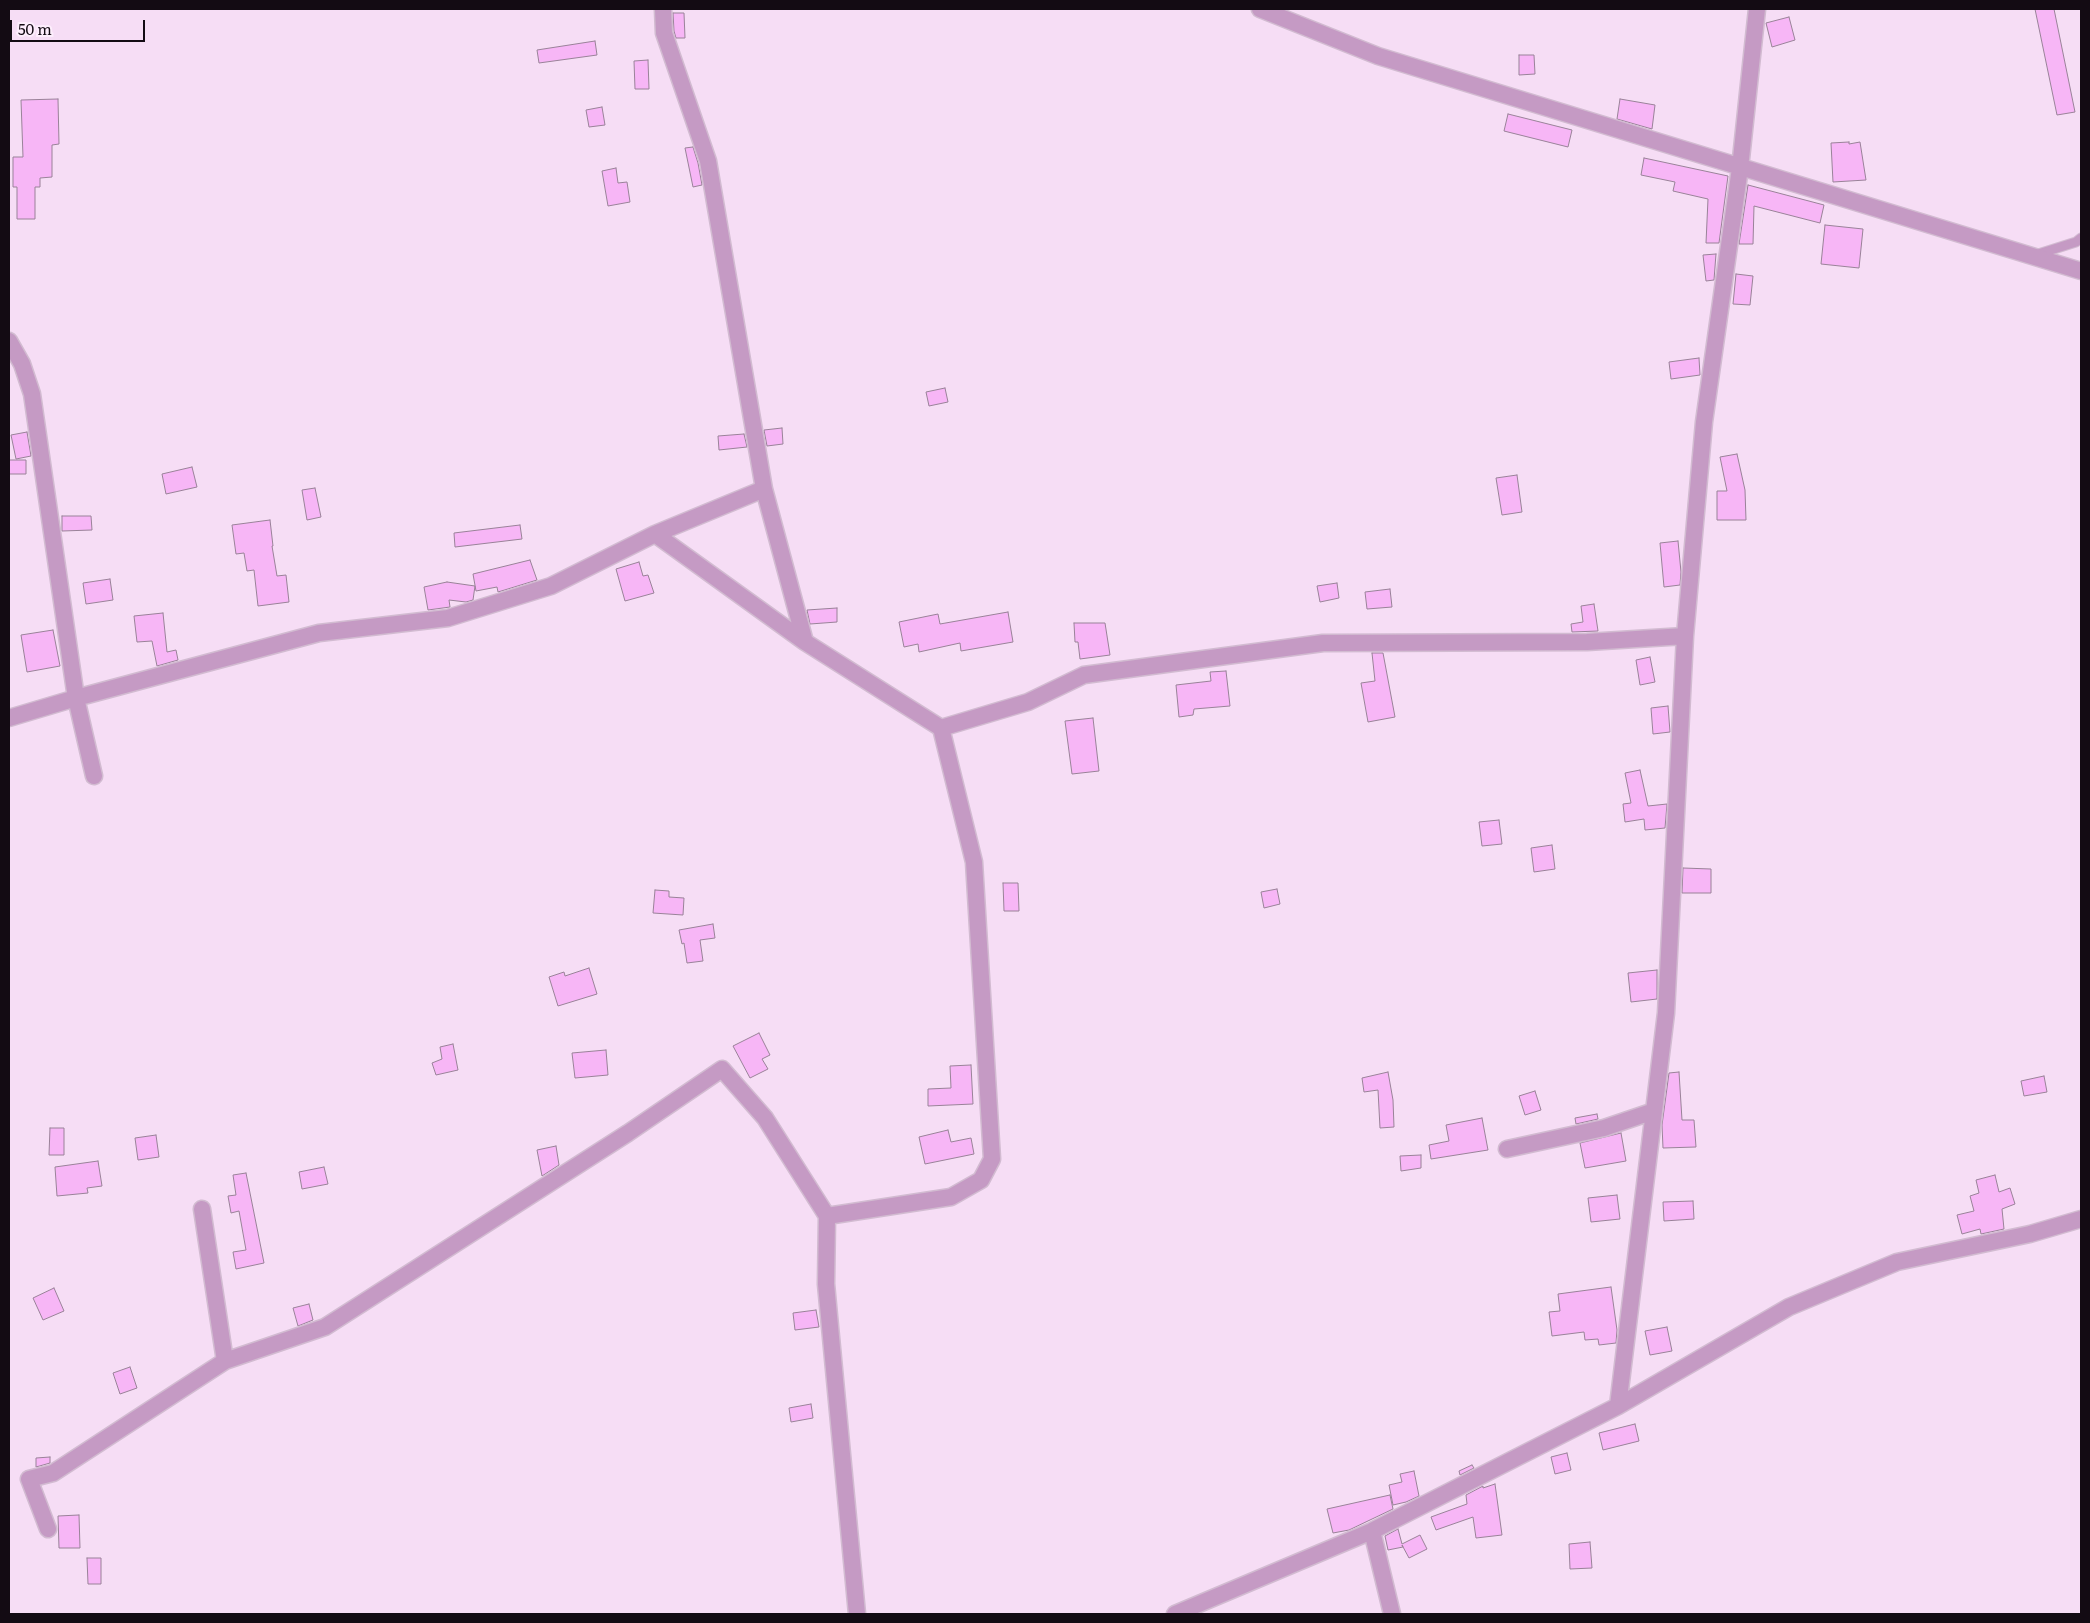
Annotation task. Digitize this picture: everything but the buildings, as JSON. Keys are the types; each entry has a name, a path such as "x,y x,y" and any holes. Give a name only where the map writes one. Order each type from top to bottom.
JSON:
{"street":[{"path":"664,9 664,32 708,161 764,489 805,642"},
{"path":"1260,9 1378,56 2081,271"},
{"path":"1618,1406 1666,1013 1685,636 1704,422 1740,168 1756,9"},
{"path":"9,341 22,364 32,394 76,698 94,776"},
{"path":"9,718 76,698 319,633 448,618 551,586 654,534 764,489"},
{"path":"654,534 805,642 941,728 974,862 992,1159 981,1180 951,1198 827,1216"},
{"path":"941,728 1028,702 1084,675 1323,643 1587,642 1685,636"},
{"path":"48,1529 29,1479 53,1473 225,1361 326,1326 628,1133 722,1069 765,1118 827,1216 826,1284 857,1614"},
{"path":"1507,1149 1604,1128 1654,1111"},
{"path":"202,1209 225,1361"},
{"path":"1175,1614 1372,1531 1618,1406 1789,1307 1897,1262 2030,1234 2081,1219"},
{"path":"1372,1531 1392,1614"}],"lane":[{"path":"2031,256 2076,242 2081,238"}]}
